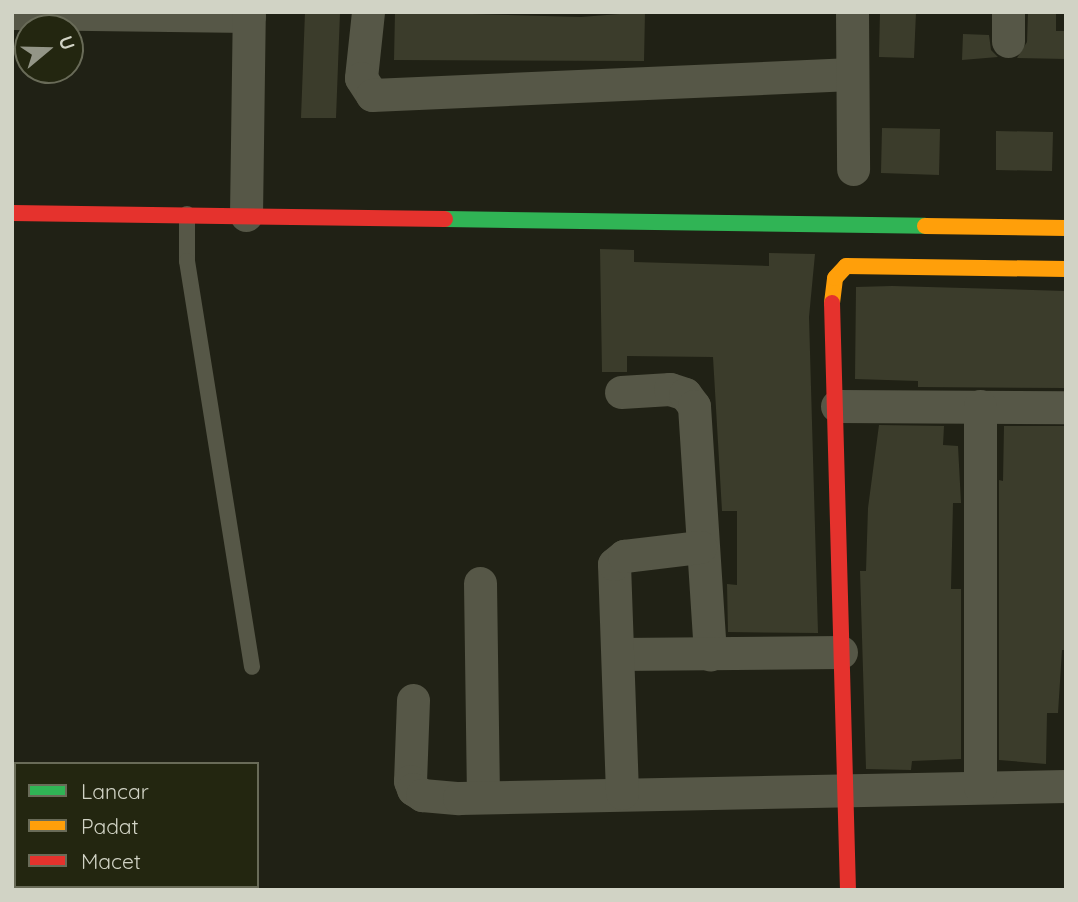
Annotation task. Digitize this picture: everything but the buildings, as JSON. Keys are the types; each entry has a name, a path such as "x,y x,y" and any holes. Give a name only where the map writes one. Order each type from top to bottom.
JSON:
{"street":[{"path":"368,12 361,78 372,95 852,74"},
{"path":"852,12 853,169"},
{"path":"12,13 249,14 246,215"},
{"path":"12,213 1066,228"},
{"path":"848,890 832,289 846,266 1066,268"},
{"path":"621,391 670,389 685,394 694,406 700,547 710,653"},
{"path":"837,406 1066,407"},
{"path":"980,406 980,787"},
{"path":"622,793 616,560 636,554 700,547"},
{"path":"480,583 483,797"},
{"path":"619,654 842,652"},
{"path":"413,701 413,789 430,796 1066,786"}],"lane":[{"path":"187,214 187,261 253,667"}],"traffic: fast":[{"path":"445,219 925,226"}],"traffic: slow":[{"path":"925,226 1066,228"},
{"path":"832,303 835,278 846,266 1066,269"}],"traffic: jam":[{"path":"12,213 445,219"},
{"path":"832,303 848,890"}]}
